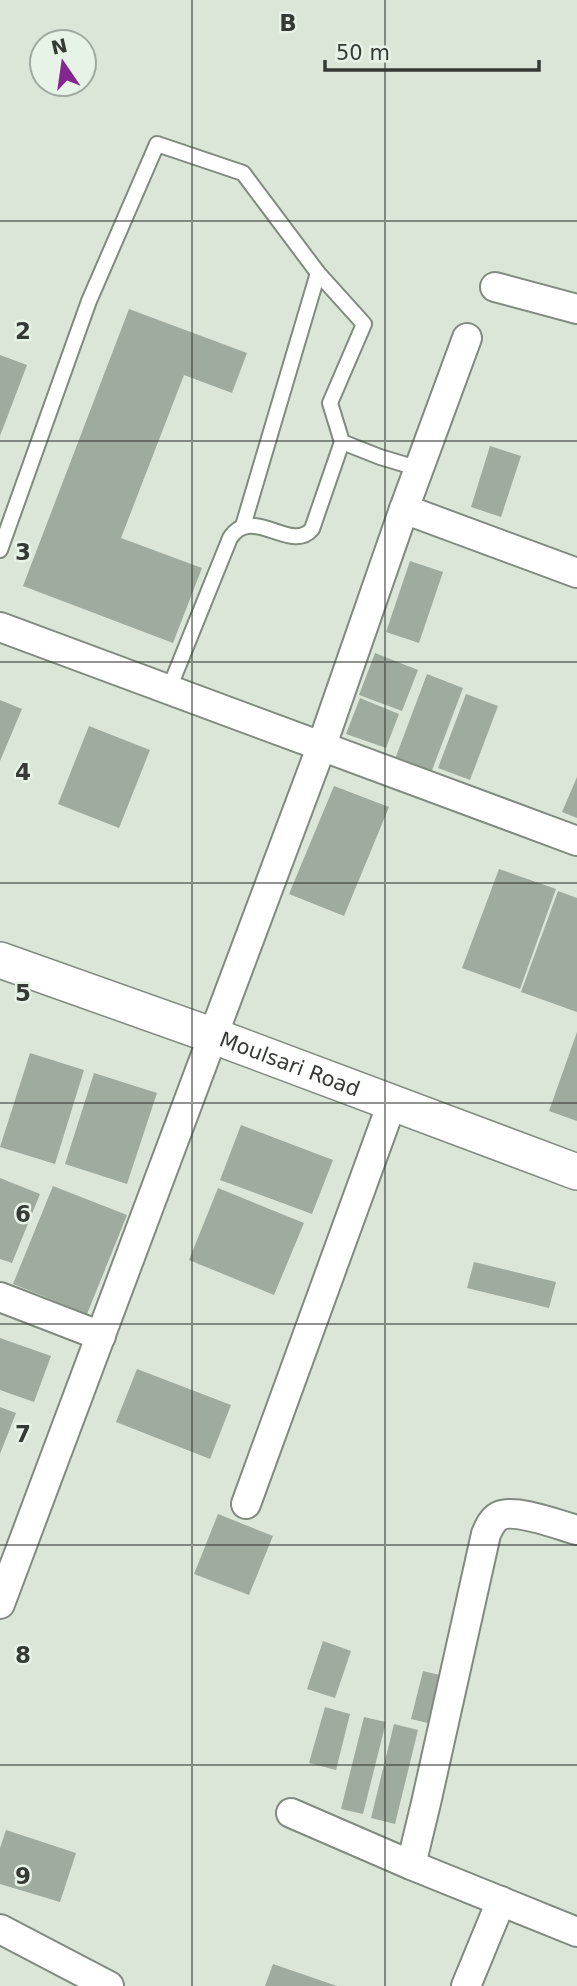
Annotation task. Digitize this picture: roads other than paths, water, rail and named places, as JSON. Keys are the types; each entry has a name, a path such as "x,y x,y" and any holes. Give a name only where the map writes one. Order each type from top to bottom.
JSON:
{"street":[{"path":"495,287 577,309"},
{"path":"0,1604 322,745 467,338"},
{"path":"404,509 577,573"},
{"path":"0,627 577,841"},
{"name":"Moulsari Road","path":"0,960 214,1036 577,1172"},
{"path":"246,1504 392,1103"},
{"path":"0,1297 101,1336"},
{"path":"411,1865 486,1534 491,1523 499,1516 513,1513 577,1530"},
{"path":"291,1813 577,1932"},
{"path":"466,1986 501,1901"},
{"path":"0,1929 109,1986"}],"lane":[{"path":"0,550 89,301 157,144 243,173 318,273 364,324 330,403 342,442 312,529 304,536 292,536 251,525 243,526 234,532 169,689"},
{"path":"243,526 318,273"},
{"path":"342,442 420,469"}]}
